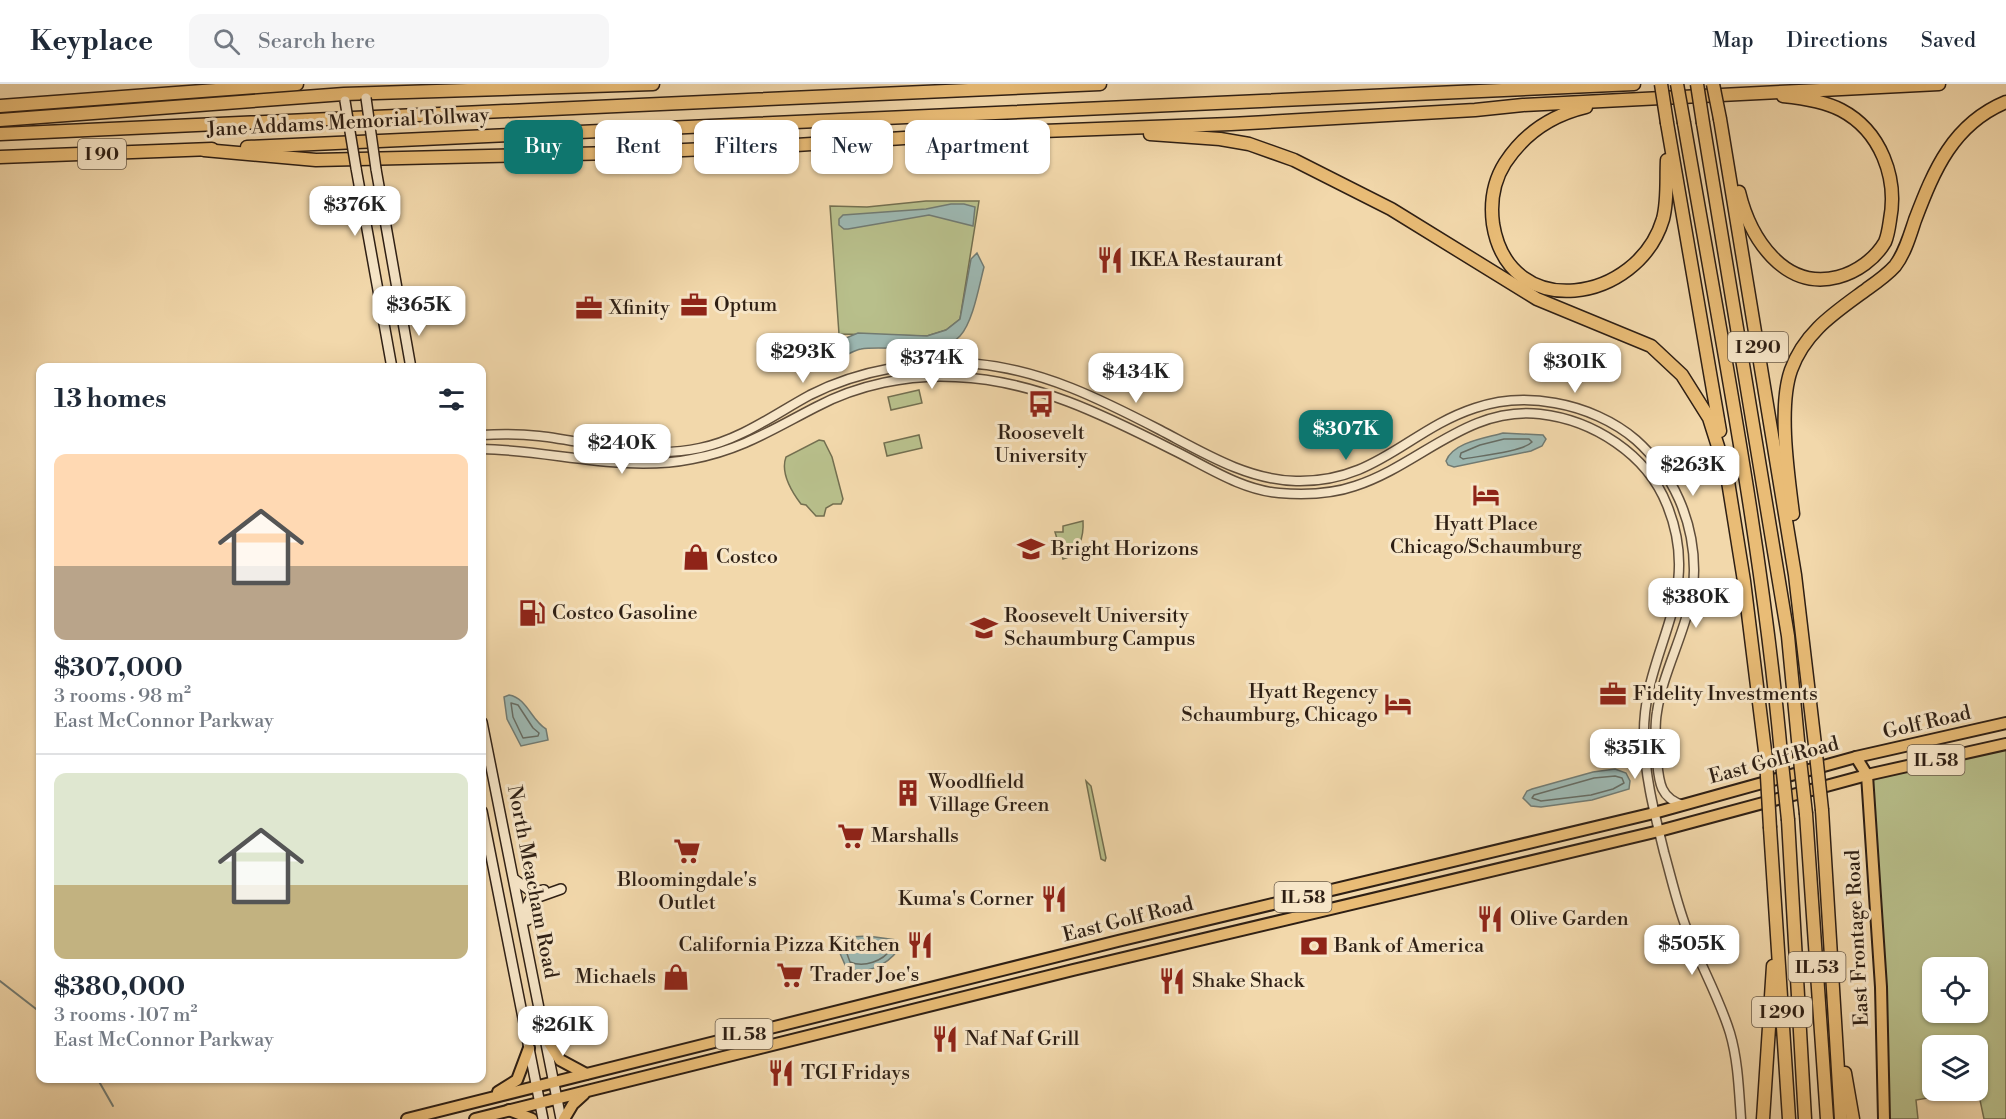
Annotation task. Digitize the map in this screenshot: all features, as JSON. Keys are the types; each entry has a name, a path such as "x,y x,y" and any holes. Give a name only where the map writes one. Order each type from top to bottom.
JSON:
{"highway":[{"path":"0,106 297,84"},
{"path":"0,120 344,92 653,84"},
{"path":"970,84 991,89"},
{"name":"Jane Addams Memorial Tollway","path":"0,134 1100,84"},
{"name":"Jane Addams Memorial Tollway","path":"0,157 204,150 1634,84"},
{"name":"I 290","path":"1660,84 1744,581 1766,759 1789,1119"},
{"name":"IL 53","path":"1677,84 1737,429 1769,634 1788,820 1805,1119"},
{"name":"IL 53","path":"1697,84 1788,636 1806,814 1827,1119"},
{"name":"I 290","path":"1713,84 1795,575 1822,810 1841,1119"},
{"path":"1050,131 1232,124 1612,100 1939,84"},
{"path":"1723,139 1746,215 1764,249 1787,270 1816,279 1848,274 1868,261 1885,241 1893,208 1891,178 1882,154 1866,130 1841,110 1816,102 1737,93"},
{"path":"1612,100 1572,111 1538,126 1518,146 1502,169 1491,203 1495,234 1508,260 1528,279 1562,292 1587,290 1616,279 1644,255 1660,226 1666,206 1667,129"},
{"path":"1795,575 1795,525 1790,489 1785,408 1790,372 1798,354 1820,323 1895,266 1904,250 1932,175 1944,154 1973,121 2006,102"},
{"path":"1050,135 1190,136 1249,144 1294,160 1391,209 1537,299 1651,346 1682,375 1704,409 1727,476"},
{"path":"204,150 316,160 615,153 905,138"},
{"path":"1763,1119 1775,905"},
{"path":"1835,1011 1853,1119"}],"main road":[{"path":"365,91 376,169 410,363"},
{"path":"344,92 391,363"},
{"name":"Golf Road","path":"1856,757 2006,723"},
{"name":"North Meacham Road","path":"486,742 563,1119"},
{"name":"Golf Road","path":"1867,775 2006,744"},
{"name":"East Golf Road","path":"407,1119 1106,944 1654,813 1856,757"},
{"name":"East Frontage Road","path":"1856,757 1867,775 1881,987 1884,1119"},
{"name":"East Golf Road","path":"475,1119 1111,961 1659,831 1867,775"},
{"name":"North Meacham Road","path":"486,831 543,1119"},
{"path":"513,878 532,892 561,889 535,896 527,904 526,910 537,966 534,978"},
{"path":"546,1038 560,1060 586,1074"},
{"path":"480,1101 506,1089 517,1080 529,1048"},
{"path":"563,1119 573,1104 587,1091"},
{"path":"509,1110 532,1119"}],"street":[{"path":"486,435 538,436 659,453 695,449 731,439 815,393 867,374 926,364 976,364 1007,368 1060,382 1215,459 1261,476 1298,481 1335,477 1368,467 1445,421 1475,407 1509,401 1532,400 1581,409 1622,430 1644,449 1667,476 1686,515 1694,572 1691,597 1656,715 1660,786 1665,796 1672,802 1683,805"},
{"path":"486,449 640,463 688,460 724,451 760,437 819,405 858,390 915,378 957,376 989,379 1042,391 1143,435 1245,485 1277,493 1340,490 1363,483 1479,421 1523,413 1559,417 1599,431 1624,448 1639,462 1667,503 1677,537 1680,565 1676,601 1650,679 1645,710 1644,742 1654,813 1688,933 1729,1030 1741,1119"}],"green space":[{"path":"926,201 979,201 960,319 946,330 927,336 839,334 830,206 867,207"},
{"path":"919,390 922,403 891,410 888,397"},
{"path":"919,435 922,448 887,456 884,443"},
{"path":"819,440 824,441 832,457 843,499 841,504 833,504 826,508 824,516 816,516 806,505 801,504 791,488 785,469 786,457"},
{"path":"1083,521 1083,533 1077,549 1063,559 1055,532 1063,532 1063,526"},
{"path":"2006,743 2006,1119 1984,1119 1980,1101 1988,1101 1988,1035 1922,1035 1922,1099 1916,1100 1918,1119 1885,1119 1867,775"},
{"path":"1086,781 1091,786 1105,861 1101,859"}],"water":[{"path":"951,204 975,207 973,226 929,215 848,229 839,225 839,219 843,215 926,209"},
{"path":"977,253 984,267 978,293 965,330 951,343 940,347 913,349 872,348 844,356 846,338 858,333 927,336 946,330 960,319 971,259"},
{"path":"1503,433 1543,435 1546,439 1542,446 1531,451 1454,467 1448,465 1446,461 1455,449 1479,439"},
{"path":"509,695 520,700 546,729 548,740 521,746 507,719 504,697"},
{"path":"1615,769 1626,773 1630,781 1629,789 1592,800 1541,807 1531,806 1523,798 1527,791 1532,789 1593,772"},
{"path":"868,936 896,940 898,950 875,968 860,971 846,967 839,951 843,941 850,937"}],"waterway":[{"path":"0,981 36,1009"},
{"path":"100,1083 113,1106"}],"place":[{"name":"IKEA Restaurant","path":"1110,260"},
{"name":"Optum","path":"694,305"},
{"name":"Xfinity","path":"589,308"},
{"name":"Roosevelt University","path":"1041,404"},
{"name":"Hyatt Place Chicago/Schaumburg","path":"1486,495"},
{"name":"Bright Horizons","path":"1031,549"},
{"name":"Costco","path":"696,557"},
{"name":"Costco Gasoline","path":"532,613"},
{"name":"Roosevelt University Schaumburg Campus","path":"984,628"},
{"name":"Fidelity Investments","path":"1613,694"},
{"name":"Hyatt Regency Schaumburg, Chicago","path":"1398,704"},
{"name":"Woodlfield Village Green","path":"908,793"},
{"name":"Marshalls","path":"851,836"},
{"name":"Bloomingdale's Outlet","path":"687,851"},
{"name":"Kuma's Corner","path":"1054,899"},
{"name":"Olive Garden","path":"1490,919"},
{"name":"California Pizza Kitchen","path":"920,945"},
{"name":"Bank of America","path":"1314,946"},
{"name":"Trader Joe's","path":"790,975"},
{"name":"Michaels","path":"676,977"},
{"name":"Shake Shack","path":"1172,981"},
{"name":"Naf Naf Grill","path":"945,1039"},
{"name":"TGI Fridays","path":"781,1073"}]}
